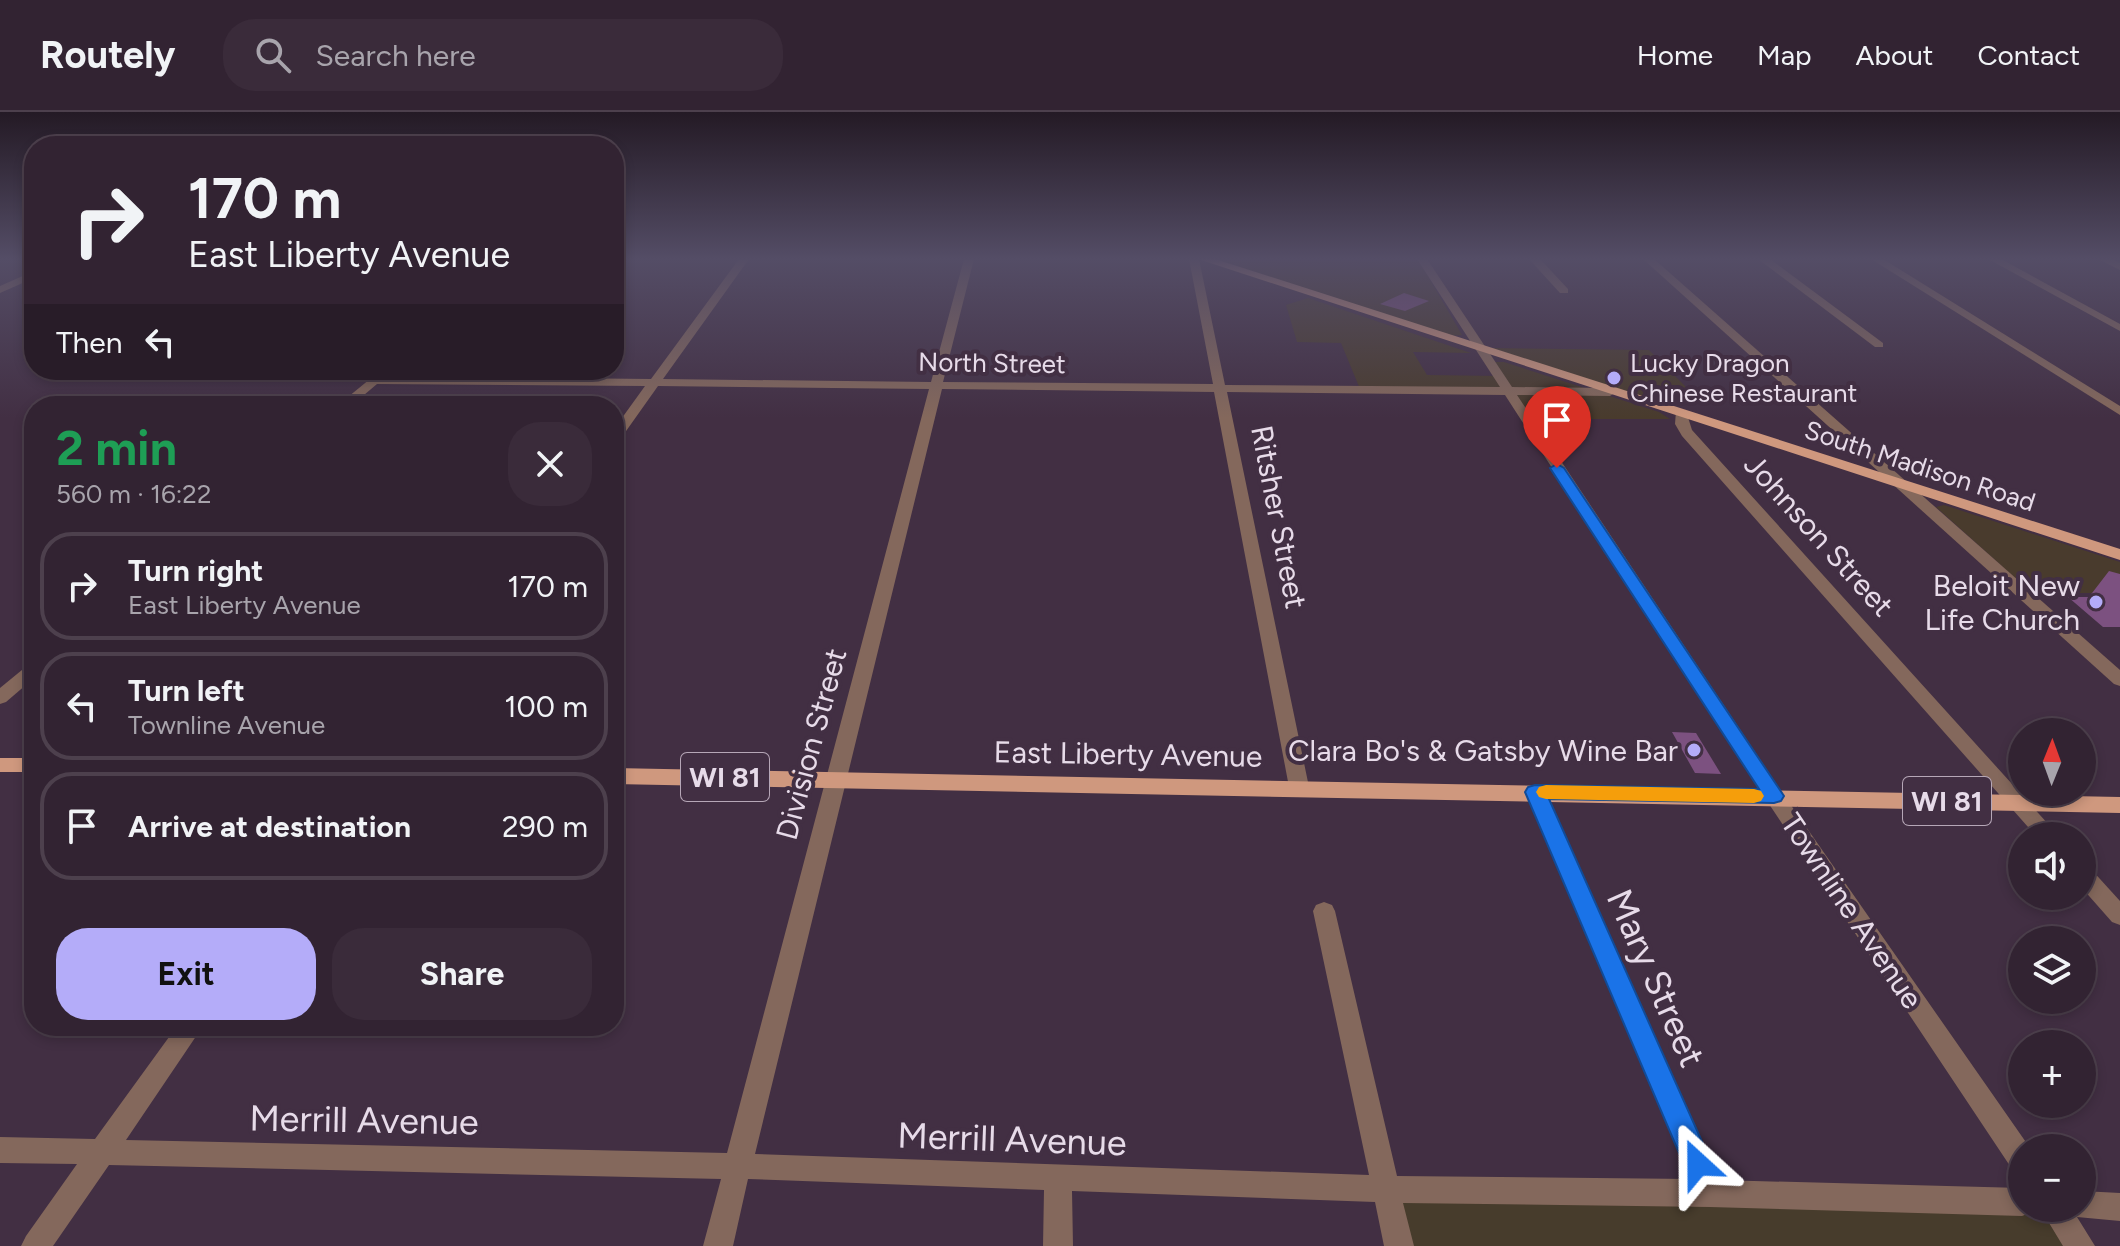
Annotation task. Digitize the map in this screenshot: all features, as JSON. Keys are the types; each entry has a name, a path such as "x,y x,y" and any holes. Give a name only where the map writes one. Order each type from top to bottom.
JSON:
{"main road":[{"name":"South Madison Road","path":"1365,312 2120,555"},
{"path":"0,765 24,765"},
{"name":"East Liberty Avenue","path":"624,776 2008,803"},
{"name":"East Liberty Avenue","path":"2096,805 2120,805"}],"street":[{"path":"624,424 706,312"},
{"name":"Division Street","path":"718,1246 956,312"},
{"name":"Ritsher Street","path":"1205,312 1299,787"},
{"name":"Townline Avenue","path":"1456,312 1774,796 2008,1139"},
{"path":"1708,312 2120,680"},
{"path":"1834,312 1879,345"},
{"path":"1962,312 2120,411"},
{"path":"2090,312 2120,328"},
{"path":"355,396 373,380"},
{"name":"North Street","path":"373,380 1610,392"},
{"path":"2104,400 2120,401"},
{"name":"Johnson Street","path":"1681,414 1681,424 1687,433 2008,791"},
{"path":"0,698 24,678"},
{"name":"Mary Street","path":"1535,792 1710,1193"},
{"name":"Johnson Street","path":"2022,806 2036,822"},
{"path":"2096,889 2120,916"},
{"path":"1324,911 1399,1246"},
{"path":"36,1246 184,1036"},
{"name":"Merrill Avenue","path":"0,1150 738,1166 1387,1189 1710,1193 2008,1202"},
{"path":"1058,1179 1058,1246"},
{"path":"2096,1206 2120,1207"},
{"path":"2064,1222 2080,1246"}],"shaded area":[{"path":"1288,312 1349,312 1471,353 1413,352 1427,375 1501,376 1495,362 1504,362 1659,412 1670,419 1579,419 1572,410 1526,410 1512,389 1360,389 1341,343 1297,342"},
{"path":"1375,312 1449,312 1462,335 1449,336"},
{"path":"1486,348 1649,350 1693,394 1654,403"},
{"path":"1944,505 2120,562 2120,593 2032,593 1936,507"},
{"path":"1387,1189 2008,1207 2008,1222 2064,1222 2080,1246 1399,1246"}],"building":[{"path":"2109,571 2120,574 2120,627 2103,627 2068,597 2089,597"},
{"name":"Clara Bo's & Gatsby Wine Bar","path":"1672,732 1696,733 1721,774 1695,773"}],"slow traffic":[{"path":"1546,792 1754,796"}],"place":[{"name":"Lucky Dragon Chinese Restaurant","path":"1614,378"},
{"name":"Beloit New Life Church","path":"2096,602"},
{"name":"Clara Bo's & Gatsby Wine Bar","path":"1694,750"}],"route":[{"path":"1557,468 1774,796 1535,792 1698,1164"}]}
